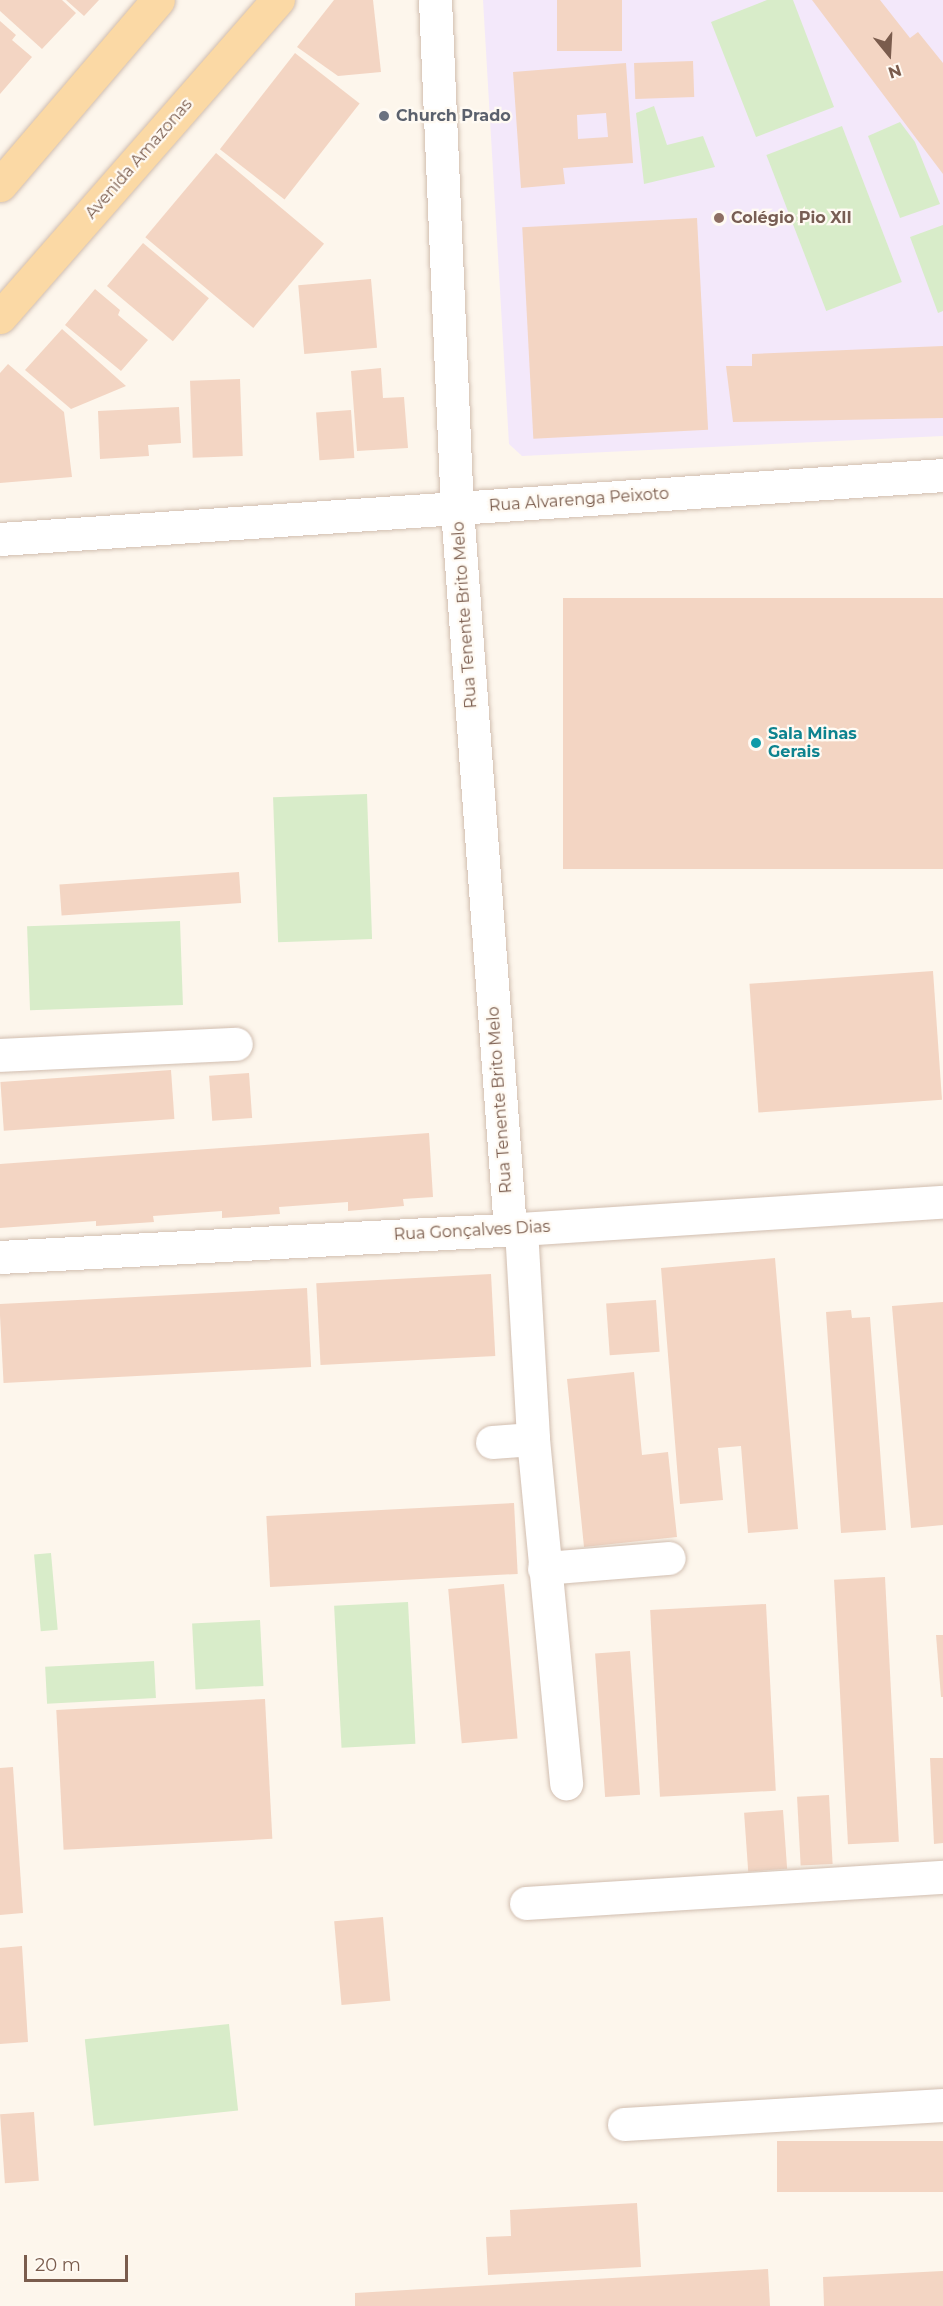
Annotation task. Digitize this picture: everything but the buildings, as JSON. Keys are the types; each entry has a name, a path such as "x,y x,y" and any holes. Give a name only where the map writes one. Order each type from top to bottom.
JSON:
{"main road":[{"path":"0,186 158,0"},
{"name":"Avenida Amazonas","path":"0,317 278,0"}],"street":[{"name":"Rua Tenente Brito Melo","path":"435,0 457,508 532,1439 566,1783"},
{"name":"Rua Alvarenga Peixoto","path":"0,539 943,475"},
{"path":"0,1055 236,1044"},
{"name":"Rua Gonçalves Dias","path":"0,1257 515,1229 943,1202"},
{"path":"492,1442 532,1439"},
{"path":"544,1568 669,1558"},
{"path":"526,1903 943,1878"},
{"path":"624,2124 943,2104"}],"shaded area":[{"name":"Colégio Pio XII","path":"483,0 943,0 943,436 522,456 509,444"}],"green space":[{"path":"767,0 793,0 834,107 756,137 711,22"},
{"path":"654,106 667,145 703,136 715,167 644,184 636,113"},
{"path":"900,122 915,142 940,204 900,218 868,136"},
{"path":"842,126 902,282 826,311 766,155"},
{"path":"943,225 943,311 938,313 910,237"},
{"path":"367,794 372,939 278,942 273,797"},
{"path":"180,921 183,1005 30,1010 27,926"},
{"path":"51,1553 58,1630 41,1631 34,1554"},
{"path":"408,1602 415,1744 342,1748 334,1606"},
{"path":"260,1620 263,1686 196,1689 192,1624"},
{"path":"154,1661 156,1698 47,1704 45,1667"},
{"path":"229,2024 238,2111 94,2126 85,2039"}],"place":[{"name":"Church Prado","path":"384,116"},
{"name":"Colégio Pio XII","path":"719,218"},
{"name":"Sala Minas Gerais","path":"756,743"}]}
